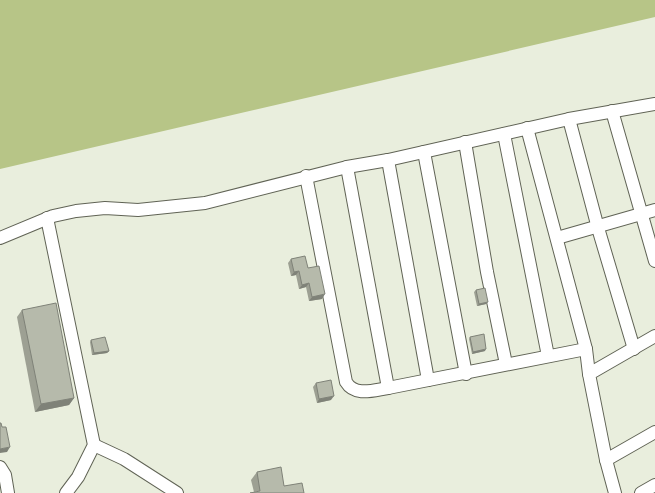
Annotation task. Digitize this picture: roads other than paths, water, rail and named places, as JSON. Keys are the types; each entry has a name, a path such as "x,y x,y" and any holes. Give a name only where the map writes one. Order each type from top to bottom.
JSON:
{"street":[{"path":"0,238 47,218 76,211 105,208 138,210 205,203 233,197 306,176 388,160 569,119 655,104"},
{"path":"612,111 655,261"},
{"path":"569,119 598,228 634,349"},
{"path":"527,128 586,349 589,374 606,460 615,493"},
{"path":"504,134 548,356"},
{"path":"465,142 487,272 506,364"},
{"path":"424,152 466,374"},
{"path":"388,160 428,380"},
{"path":"347,167 388,388"},
{"path":"306,176 346,382 349,387 360,392 388,388 466,374 506,364 586,349"},
{"path":"556,238 598,228 655,210"},
{"path":"47,218 94,445 78,477 66,493"},
{"path":"589,374 655,336"},
{"path":"606,460 655,432"},
{"path":"94,445 124,459 177,493"},
{"path":"0,467 5,475 8,493"},
{"path":"642,493 655,485"}]}
